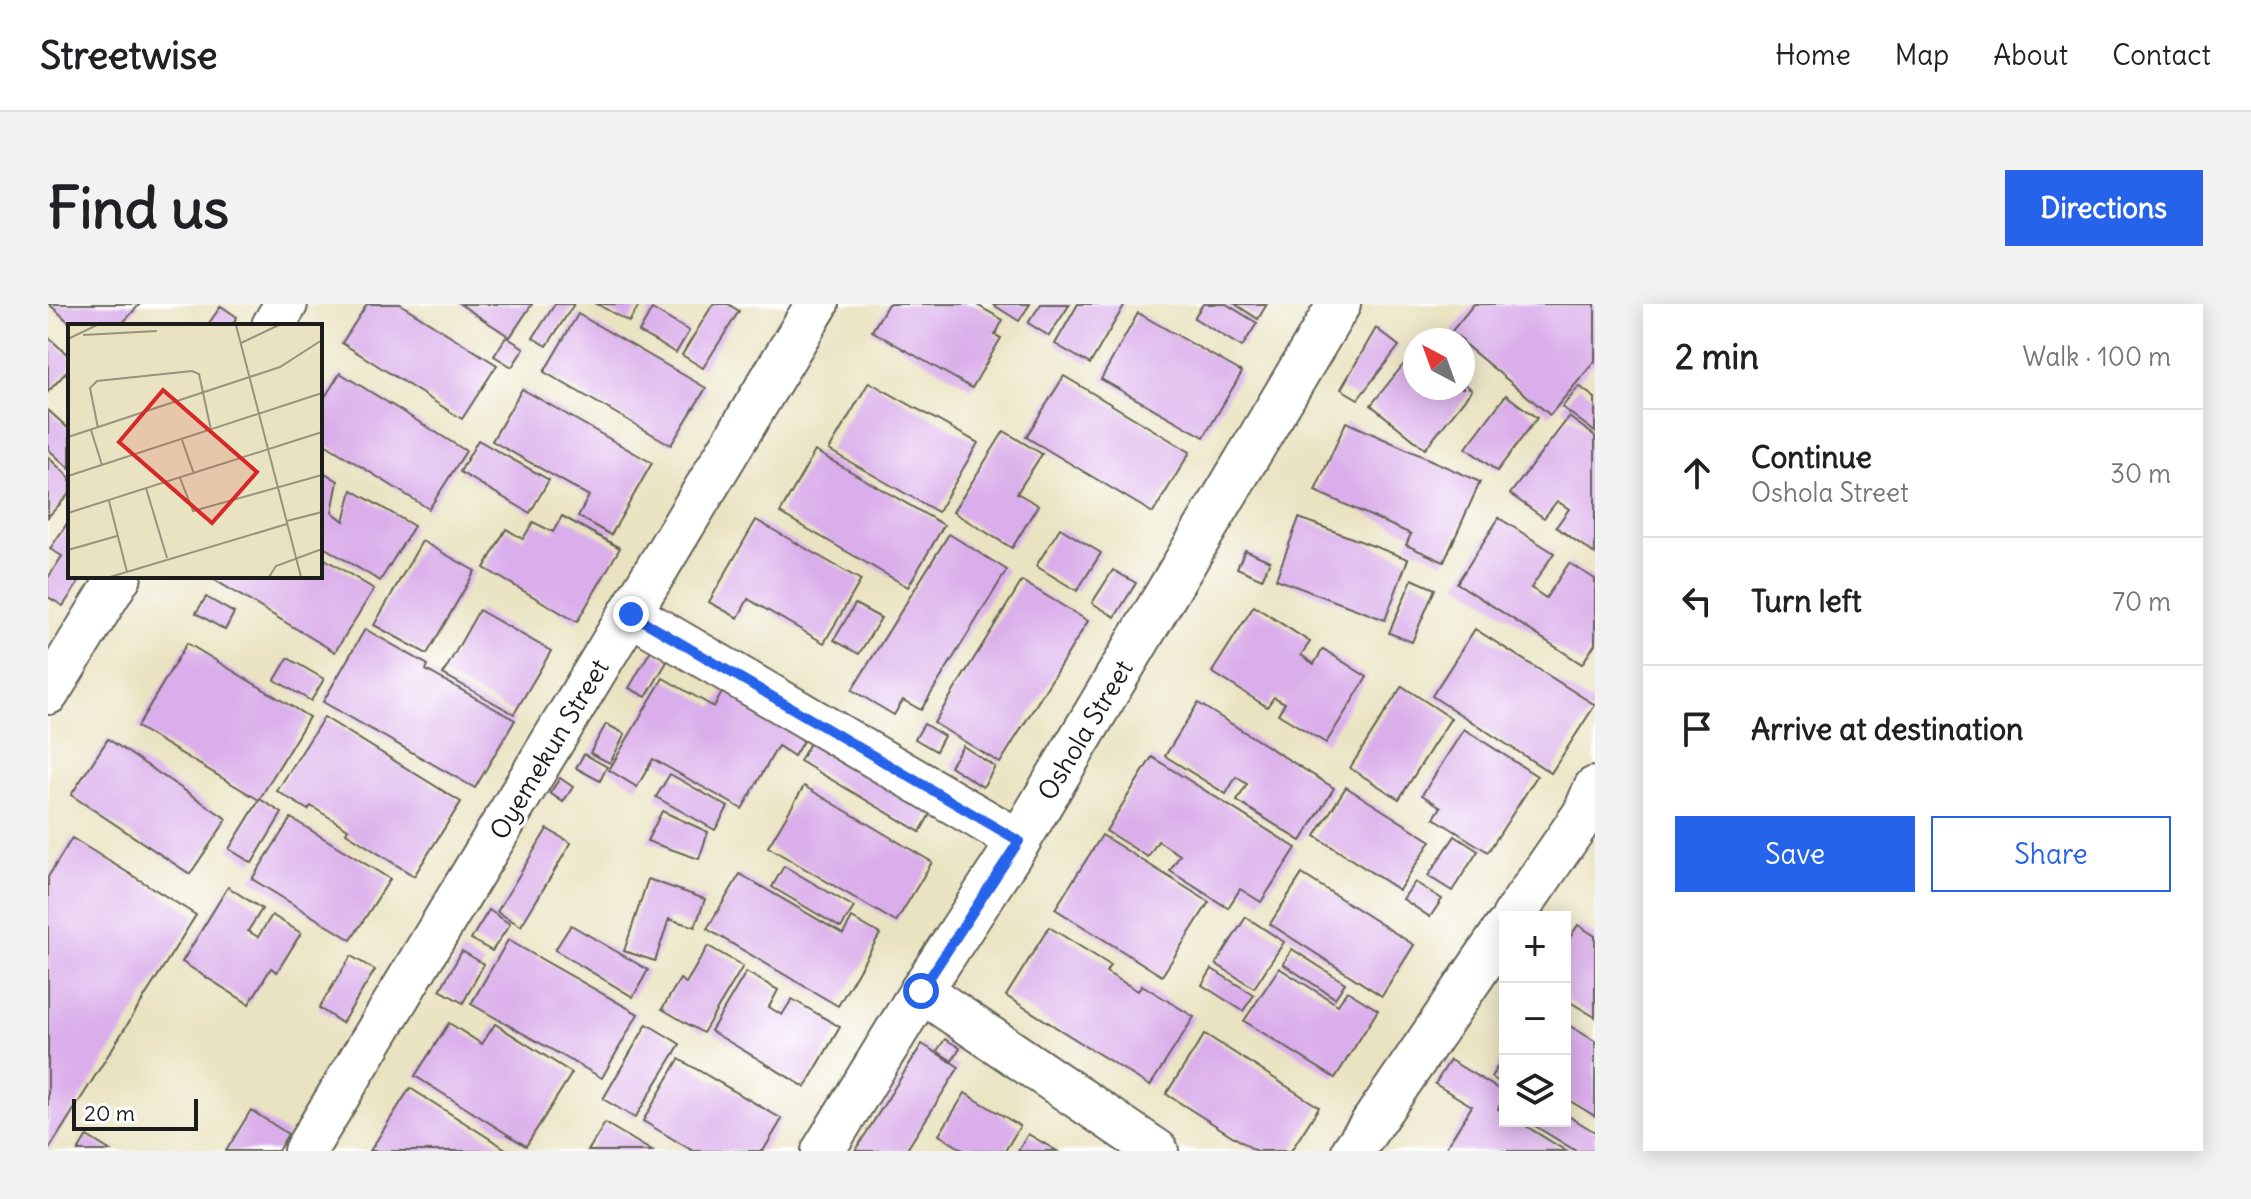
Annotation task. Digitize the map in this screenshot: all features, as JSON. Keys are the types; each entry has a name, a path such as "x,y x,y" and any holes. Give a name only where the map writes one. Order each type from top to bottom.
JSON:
{"street":[{"path":"274,324 286,304"},
{"name":"Oyemekun Street","path":"305,1151 817,304"},
{"name":"Oshola Street","path":"823,1151 921,991 1019,841 1339,304"},
{"path":"48,693 119,578"},
{"path":"631,614 1019,841"},
{"path":"1517,911 1584,814 1595,788"},
{"path":"1353,1151 1499,938"},
{"path":"921,991 1157,1151"}],"building":[{"path":"49,304 140,304 122,324 71,324"},
{"path":"367,304 400,304 497,365 462,419 342,343"},
{"path":"460,304 532,304 510,337"},
{"path":"555,304 574,304 547,346 533,338"},
{"path":"597,304 640,304 629,322"},
{"path":"713,304 728,304 739,311 703,368 682,355"},
{"path":"888,304 975,304 1003,320 995,335 1001,338 972,388 872,331"},
{"path":"992,304 1030,304 1019,321"},
{"path":"1041,304 1070,304 1049,336 1028,323"},
{"path":"1078,304 1125,304 1090,364 1055,344"},
{"path":"1203,304 1226,304 1257,323 1242,347 1194,318"},
{"path":"1235,304 1267,304 1258,319"},
{"path":"1474,304 1595,304 1595,361 1550,415 1475,353 1475,328 1454,328"},
{"path":"221,306 237,317 232,324 208,324"},
{"path":"652,309 689,331 676,353 639,332"},
{"path":"1138,313 1242,372 1204,437 1101,379"},
{"path":"578,314 706,388 671,445 544,372"},
{"path":"1376,328 1399,346 1358,399 1341,389"},
{"path":"48,337 68,355 68,370 48,392"},
{"path":"506,337 524,348 512,367 494,356"},
{"path":"1403,365 1403,400 1464,400 1425,449 1371,405"},
{"path":"340,373 466,451 429,509 322,442 322,402"},
{"path":"1064,376 1190,452 1153,513 1026,437"},
{"path":"869,382 978,443 938,512 829,450"},
{"path":"1579,386 1595,398 1595,432 1562,407"},
{"path":"522,389 652,463 611,535 578,516 589,496 492,441"},
{"path":"1506,395 1537,418 1497,471 1466,448"},
{"path":"48,410 68,428 68,467 48,449"},
{"path":"1569,417 1595,436 1595,554 1556,527 1569,509 1557,501 1544,518 1510,494"},
{"path":"1346,422 1480,482 1444,562 1406,545 1411,534 1315,491"},
{"path":"1004,431 1042,454 1017,493 1038,505 1012,548 953,512"},
{"path":"478,440 549,480 530,513 460,472"},
{"path":"815,451 944,525 908,587 780,513"},
{"path":"48,457 68,476 68,495 48,517"},
{"path":"322,471 338,481 332,512 344,521 352,490 414,526 380,581 322,546"},
{"path":"562,516 620,548 577,622 484,568 506,529 523,539 533,522 553,532"},
{"path":"1299,518 1408,559 1385,620 1276,579"},
{"path":"1499,518 1554,553 1531,588 1546,598 1569,563 1595,579 1595,644 1582,664 1457,583"},
{"path":"756,520 861,580 824,643 748,599 738,618 709,602"},
{"path":"68,522 68,578 82,578 63,606 48,597 48,578 62,556 50,549"},
{"path":"1060,528 1101,553 1077,591 1036,566"},
{"path":"949,534 1007,570 921,710 903,700 894,715 852,690"},
{"path":"422,541 475,571 427,654 374,625"},
{"path":"1245,550 1270,561 1262,579 1237,568"},
{"path":"322,557 374,589 335,652 211,578 322,578"},
{"path":"1113,570 1136,583 1115,617 1092,603"},
{"path":"1412,579 1435,589 1412,642 1389,633"},
{"path":"1022,581 1088,621 1000,763 934,723"},
{"path":"206,597 234,613 225,630 196,613"},
{"path":"855,604 881,618 859,654 834,640"},
{"path":"1254,606 1310,642 1301,655 1314,664 1323,649 1367,677 1326,743 1278,714 1285,703 1274,697 1267,707 1212,672"},
{"path":"479,610 551,651 514,714 443,674"},
{"path":"365,629 428,665 426,670 515,720 475,788 323,702"},
{"path":"1475,629 1595,705 1551,773 1432,696"},
{"path":"187,643 309,717 259,800 137,727"},
{"path":"651,650 668,660 646,697 629,688"},
{"path":"288,658 324,679 311,701 275,680"},
{"path":"663,678 714,707 724,689 806,736 794,756 778,746 742,809 653,759 637,787 609,770"},
{"path":"1402,686 1451,718 1399,799 1350,768"},
{"path":"1198,703 1334,788 1301,841 1237,801 1247,784 1236,777 1226,794 1165,756"},
{"path":"324,717 461,802 414,876 346,833 348,829 311,806 308,810 277,791"},
{"path":"606,724 625,734 610,763 590,753"},
{"path":"924,724 944,736 936,751 915,739"},
{"path":"1464,729 1537,776 1488,852 1434,818 1441,807 1422,795"},
{"path":"108,739 227,819 190,874 71,795"},
{"path":"811,741 931,812 920,832 800,761"},
{"path":"963,746 995,767 983,787 950,766"},
{"path":"584,754 607,767 600,781 576,768"},
{"path":"1152,757 1296,848 1261,902 1240,889 1228,908 1170,871 1180,855 1158,841 1148,857 1106,831"},
{"path":"670,774 728,807 715,830 656,797"},
{"path":"560,778 573,787 563,802 550,793"},
{"path":"804,786 932,862 896,922 768,847"},
{"path":"1346,787 1431,841 1399,890 1315,836"},
{"path":"260,799 282,813 252,863 229,849"},
{"path":"662,811 708,832 699,859 647,841"},
{"path":"291,818 390,879 351,940 252,879"},
{"path":"547,829 571,843 521,926 497,912"},
{"path":"1102,835 1209,902 1162,976 1055,909"},
{"path":"1455,836 1478,851 1452,891 1428,876"},
{"path":"72,838 196,915 48,1151 48,877"},
{"path":"784,866 854,907 841,928 772,887"},
{"path":"740,874 843,934 852,918 880,934 838,1006 707,929"},
{"path":"1302,874 1414,945 1382,996 1270,924"},
{"path":"648,879 705,899 695,927 669,919 655,961 624,951"},
{"path":"1415,882 1442,899 1430,917 1403,899"},
{"path":"228,887 262,909 248,931 258,937 272,915 301,933 277,972 271,968 249,1004 182,962"},
{"path":"489,910 510,924 492,951 471,939"},
{"path":"1246,917 1284,942 1254,988 1216,964"},
{"path":"571,925 648,970 633,997 555,950"},
{"path":"1578,925 1595,936 1595,1017 1571,1003 1571,936"},
{"path":"1049,927 1110,965 1106,972 1138,991 1142,985 1194,1017 1150,1086 1006,996"},
{"path":"508,940 638,1014 602,1078 471,1004"},
{"path":"708,946 743,966 703,1033 662,1009 680,979 686,983"},
{"path":"1292,949 1345,983 1335,998 1283,964"},
{"path":"462,951 484,964 463,1003 440,990"},
{"path":"351,956 375,970 342,1023 319,1008"},
{"path":"1279,968 1338,1005 1347,991 1378,1010 1335,1078 1244,1021"},
{"path":"1212,969 1254,995 1243,1011 1202,985"},
{"path":"746,972 778,990 769,1007 782,1015 792,999 840,1027 805,1087 711,1031"},
{"path":"449,1023 482,1044 495,1024 572,1073 526,1146 415,1076"},
{"path":"647,1024 680,1044 635,1118 603,1099"},
{"path":"1571,1027 1595,1041 1595,1116 1571,1102"},
{"path":"1205,1034 1319,1107 1291,1151 1256,1151 1166,1094"},
{"path":"945,1039 960,1048 952,1061 937,1051"},
{"path":"922,1044 959,1067 906,1151 855,1151"},
{"path":"679,1059 782,1119 763,1151 693,1151 643,1121"},
{"path":"1450,1060 1499,1089 1499,1127 1528,1127 1566,1151 1444,1151 1472,1106 1435,1084"},
{"path":"1499,1064 1499,1082 1491,1077"},
{"path":"410,1088 509,1151 370,1151"},
{"path":"965,1093 1020,1126 1005,1151 965,1151 939,1135"},
{"path":"251,1110 288,1134 278,1151 226,1151"},
{"path":"1571,1118 1595,1132 1595,1151 1576,1151 1537,1127 1571,1127"},
{"path":"605,1123 652,1151 588,1151"},
{"path":"1028,1134 1057,1151 1018,1151"},
{"path":"87,1136 111,1151 78,1151"}],"route":[{"path":"631,614 1019,841 921,991"}]}
